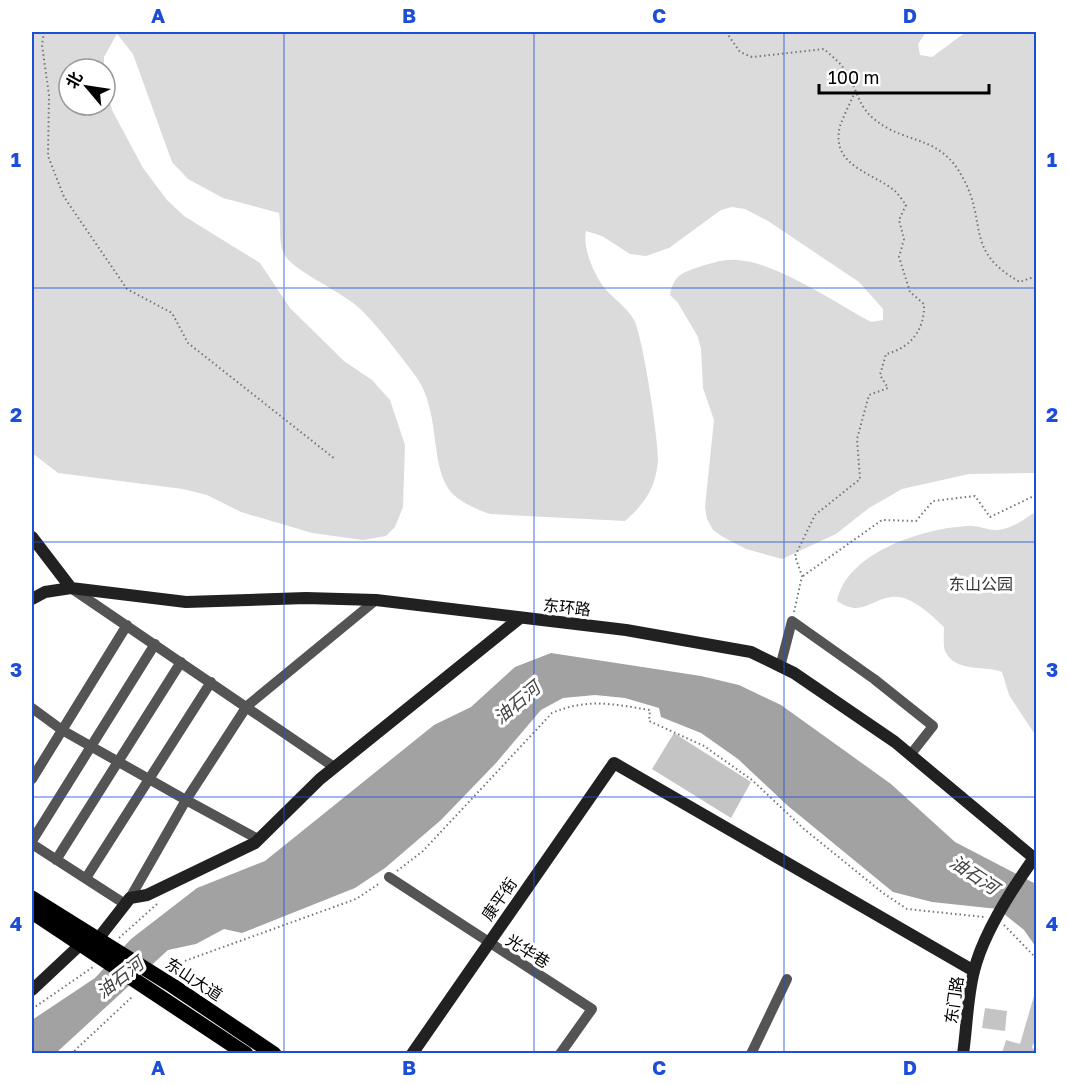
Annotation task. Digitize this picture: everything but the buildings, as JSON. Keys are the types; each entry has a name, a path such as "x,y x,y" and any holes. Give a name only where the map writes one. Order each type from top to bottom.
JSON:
{"main road":[{"name":"东山大道","path":"32,898 66,926 81,944 144,984 170,992 274,1053"},
{"name":"东山大道","path":"32,912 98,939 170,992 246,1053"}],"street":[{"path":"32,537 71,588 334,767"},
{"name":"东环路","path":"32,599 45,592 71,588 186,602 306,598 376,600 463,608 520,618 626,630 751,652 794,673 910,754 1033,862"},
{"path":"98,939 128,901 186,800 247,706 376,600"},
{"path":"155,644 32,842 56,860 128,901 147,896 258,839 334,767 520,618"},
{"path":"780,666 792,621 874,679 933,726 910,754"},
{"path":"32,779 127,625"},
{"path":"56,860 182,662"},
{"path":"86,878 211,682"},
{"path":"32,708 62,730 91,747 258,839"},
{"name":"康平街","path":"412,1053 614,762 974,971"},
{"name":"东门路","path":"963,1053 974,971 999,921 1033,862"},
{"name":"光华巷","path":"389,877 592,1009 560,1053"},
{"path":"32,990 81,944"},
{"path":"751,1053 787,979"}],"path":[{"path":"44,32 42,45 49,95 48,156 64,197 127,289 172,313 188,343 335,459"},
{"path":"726,32 740,52 752,57 824,49 849,76 860,104 874,119 930,144 949,156 964,180 972,199 979,237 992,262 1020,282 1036,276"},
{"path":"792,621 802,576 795,556 815,515 860,479 856,439 869,395 888,388 880,375 886,354 897,351 916,336 924,321 924,304 910,292 899,257 904,239 899,220 906,205 895,191 855,169 844,157 839,143 840,127 855,92"},
{"path":"802,576 882,520 916,520 933,501 975,496 990,517 1036,495"},
{"path":"117,940 159,903"},
{"path":"999,921 1036,958"},
{"path":"32,1009 88,973 95,965"},
{"path":"71,1053 144,984"}],"green space":[{"path":"32,32 926,32 918,44 920,55 932,57 966,32 1036,32 1036,473 969,474 902,489 869,508 836,534 782,559 746,549 713,530 707,519 705,507 714,420 703,388 701,349 698,337 678,303 670,295 675,280 686,272 716,262 737,260 753,262 787,275 871,322 883,320 883,309 859,282 768,221 745,209 732,207 721,210 669,248 646,256 630,254 602,236 586,231 586,246 591,264 604,287 634,320 646,366 656,430 658,462 652,487 638,508 625,521 490,514 473,507 452,493 442,477 429,406 417,378 365,313 342,295 291,263 283,252 279,213 223,198 188,179 172,162 133,54 117,34 104,57 57,57 57,117 116,117 143,168 167,200 184,216 260,263 290,308 344,361 372,380 390,400 405,445 403,507 395,527 386,536 363,540 312,533 241,512 207,495 183,489 58,473 32,453"},
{"name":"东山公园","path":"1036,514 1036,736 1009,695 1002,672 956,663 944,649 944,627 920,606 898,597 883,599 859,608 845,606 837,601 844,584 856,569 871,556 890,546 930,532 950,528 971,526 992,530 1004,529"}],"water":[{"name":"油石河","path":"551,653 701,676 739,685 781,705 891,784 955,842 1036,884 1036,947 1024,930 998,909 932,902 893,892 788,806 738,759 701,733 661,717 659,708 625,698 595,695 563,698 541,710 496,763 441,820 385,868 355,888 242,933 224,929 196,944 168,950 56,1053 32,1054 32,1020 95,978 131,939 197,888 265,861 434,725 471,707 515,667"}]}
